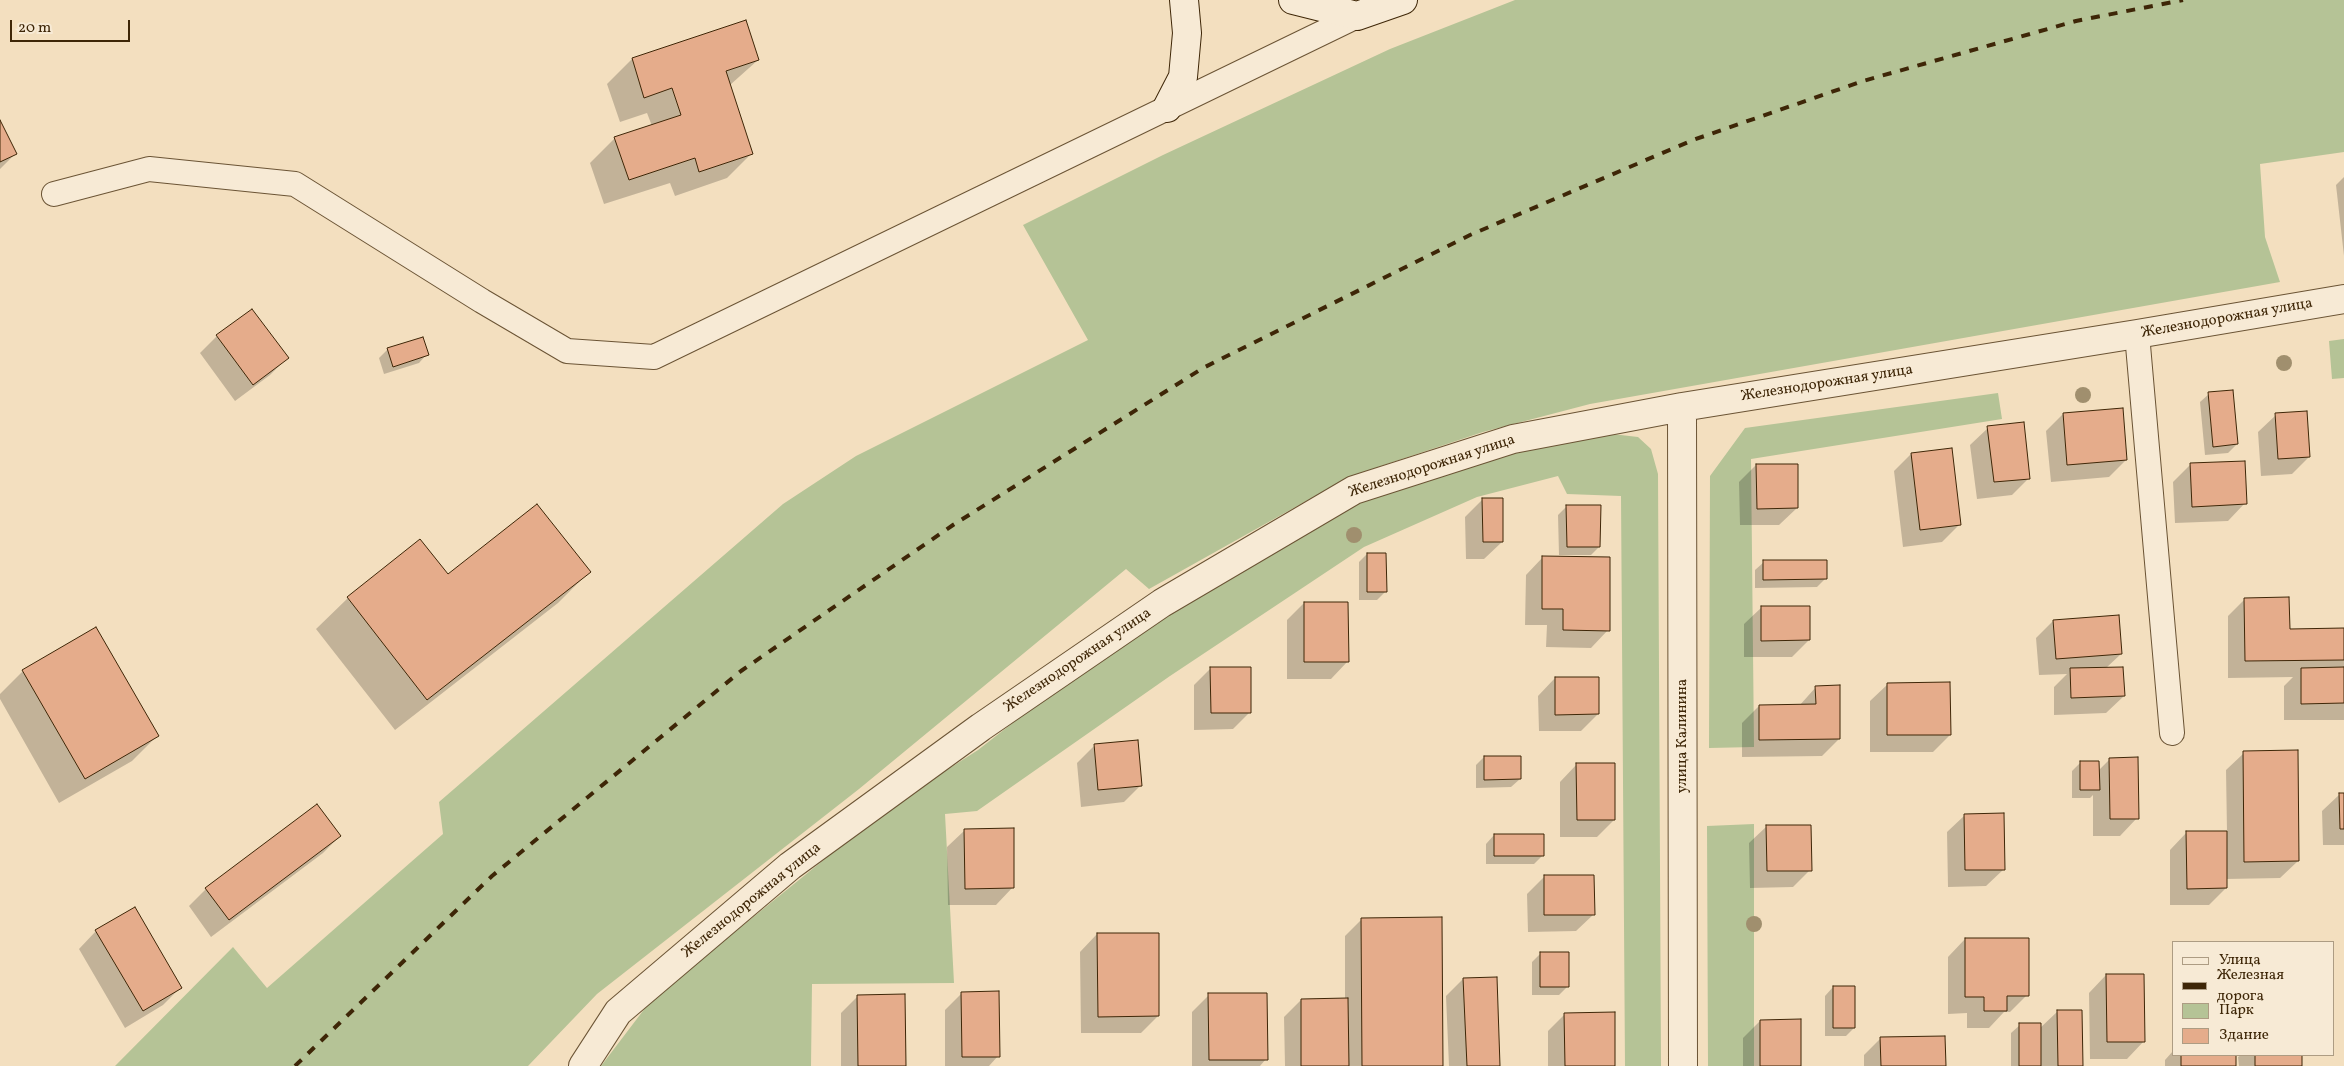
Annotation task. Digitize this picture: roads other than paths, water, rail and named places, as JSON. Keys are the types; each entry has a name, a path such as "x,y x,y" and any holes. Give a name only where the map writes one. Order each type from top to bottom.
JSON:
{"street":[{"path":"1168,108 1183,77 1187,33 1184,0"},
{"path":"1293,0 1357,16 1403,0"},
{"name":"Железнодорожная улица","path":"583,1066 618,1012 790,866 981,727 1162,603 1354,490 1513,439 1682,407 2344,299"},
{"name":"улица Калинина","path":"1682,407 1682,1066"}],"lane":[{"path":"54,194 148,169 295,184 482,301 567,351 654,357 1357,16"},
{"path":"2137,334 2172,733"}],"railway":[{"path":"295,1066 492,876 741,671 953,525 1203,368 1470,235 1693,140 1863,81 2076,21 2183,0"}]}
